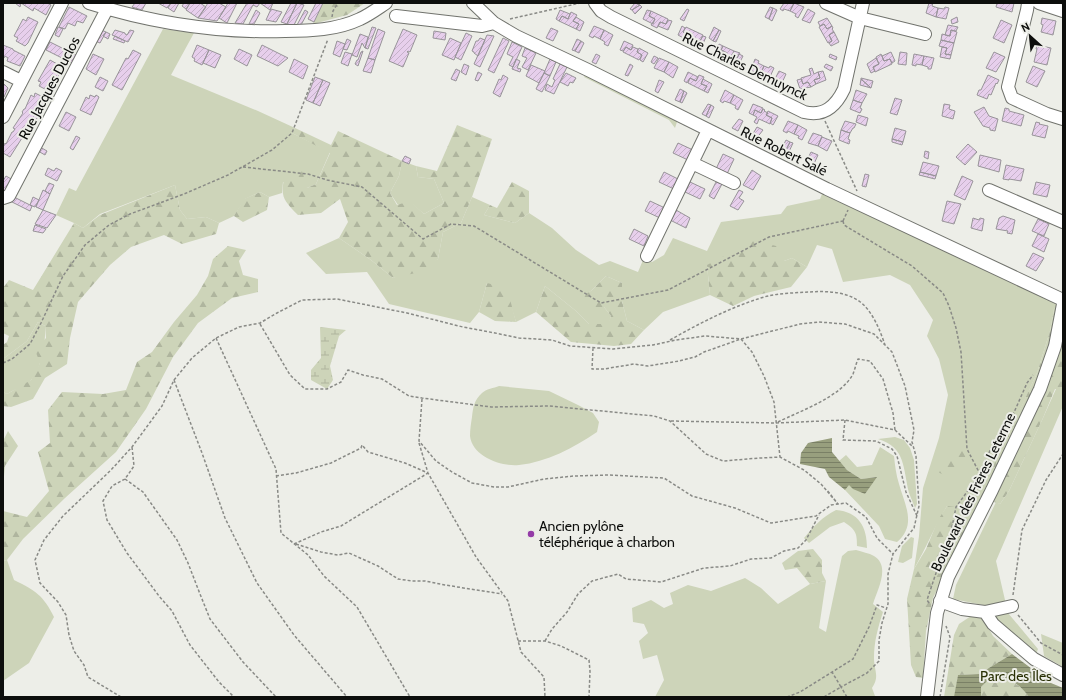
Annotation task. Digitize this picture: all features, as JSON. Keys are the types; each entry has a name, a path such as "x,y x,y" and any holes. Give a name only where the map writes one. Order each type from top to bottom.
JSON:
{"street":[{"path":"3,116 62,3"},
{"path":"89,3 107,9 197,27 220,30 263,32 310,31 330,28 360,19 386,3"},
{"name":"Rue Robert Salé","path":"473,3 494,23 516,36 865,207 1063,300"},
{"name":"Rue Charles Demuynck","path":"595,3 601,11 611,17 804,112 816,114 834,104 844,89 863,3"},
{"path":"826,3 860,18 925,34"},
{"path":"1028,3 1028,10 1008,87 1012,98 1047,114 1063,119"},
{"path":"1039,3 1063,11"},
{"name":"Rue Jacques Duclos","path":"3,198 9,196 107,9"},
{"path":"396,16 482,26 494,23"},
{"path":"3,72 21,81"},
{"path":"647,256 708,130"},
{"path":"692,163 734,183"},
{"path":"989,190 1063,222"},
{"name":"Boulevard des Frères Leterme","path":"927,697 936,618 948,577 992,490 1040,389 1055,346 1063,304"},
{"path":"940,601 962,609 985,612 1012,606"},
{"path":"985,612 993,624 1034,659 1063,675"}],"path":[{"path":"3,363 12,359 30,344 63,276 85,245 109,225 130,214 228,175 272,150 292,133 329,38 333,11 338,3"},
{"path":"494,23 580,3"},
{"path":"821,112 865,207"},
{"path":"243,167 308,174 326,180 362,187 423,239 450,224 474,226 601,303 668,290 769,237 843,221 844,225 912,266 943,293 956,328 961,352 967,449 980,474 991,448 999,440 1008,426 1027,383 1035,372"},
{"path":"669,341 704,321 765,297 789,293 818,291 839,292 859,301 877,323 885,345"},
{"path":"121,697 88,677 84,665 74,651 69,635 66,615 58,602 40,583 35,560 44,540 63,516 111,470 132,447 162,406 174,380 192,358 216,338 239,327 260,323 277,312 302,300 337,299 407,312 469,328 519,338 552,340 570,346 613,349 653,345 669,341 705,336 741,339 752,352 764,376 774,402 780,457"},
{"path":"593,348 592,369 604,370 634,364 648,366 690,359 704,352 741,339 800,324 819,322 845,324 874,334 892,352 905,386 914,430 912,442 916,456 919,506 914,528 893,554 888,574 888,604 881,628 879,661 867,674 824,697"},
{"path":"260,323 290,375 305,389 327,389 341,382 348,370 382,379 409,396 491,407 549,406 654,416 670,421 776,423 845,420 895,430 913,448"},
{"path":"216,338 276,469 281,533 308,555 324,576 357,607 410,697"},
{"path":"776,423 817,403 842,388 853,374 858,359 870,361 883,379 893,413 895,430"},
{"path":"174,380 202,453 224,518 257,583 294,635 347,697"},
{"path":"422,398 419,441 428,473 476,556 508,601 521,652 544,677 545,697"},
{"path":"845,420 842,440 876,441 892,449 897,456 906,492 917,516"},
{"path":"670,421 706,454 723,461 780,457 804,470 821,484 838,504"},
{"path":"419,441 436,460 452,472 472,483 494,487 508,487 544,479 574,476 609,475 664,478 692,496 735,508 771,523 816,516 831,505 846,503 866,517 877,538 893,554"},
{"path":"276,476 296,473 331,463 360,448 362,445 368,452 405,463 428,473"},
{"path":"132,447 134,466 125,479 112,486 103,501 107,520 127,553 172,611 190,645 219,682 234,697"},
{"path":"1063,454 1046,480 1022,530 1012,606 1026,626 1041,643 1063,655"},
{"path":"294,544 321,532 341,526 428,473"},
{"path":"125,479 144,492 177,540 188,563 210,619 243,662 276,697"},
{"path":"826,490 838,504"},
{"path":"545,640 567,612 578,594 592,581 618,574 626,579 661,582 704,568 730,566 751,559 771,558 784,551 798,548 806,540 820,513"},
{"path":"294,544 321,552 338,555 349,553 378,566 398,580 425,581 503,594"},
{"path":"787,697 800,692 852,659 869,627 876,605 886,608"},
{"path":"518,641 545,640 589,660 590,697"},
{"path":"832,672 847,697"}],"green space":[{"path":"323,3 365,3 347,15 313,24"},
{"path":"163,29 194,33 171,75 295,128 292,133 330,152 316,184 307,188 283,182 282,193 269,197 260,192 245,199 234,216 219,223 206,217 187,219 180,210 175,185 100,214 83,228 56,215 69,188 76,191"},
{"path":"586,73 678,119 675,128 669,120 584,77"},
{"path":"457,125 492,139 472,197 461,223 443,232 438,259 420,272 393,278 371,260 339,238 348,222 340,199 321,213 298,215 283,196 286,171 301,167 307,188 316,184 330,153 292,133 295,128 331,145 338,131 402,161 399,176 390,193 397,205 410,201 424,214 444,203 434,179 418,177 416,166 437,171"},
{"path":"402,161 416,166 418,177 434,179 444,203 424,214 410,202 398,205 390,193 399,176"},
{"path":"512,182 529,191 529,213 515,223 484,215 490,205 497,208"},
{"path":"175,185 180,210 187,219 206,217 219,223 216,234 182,244 164,235 131,247 110,265 78,302 70,338 67,364 45,378 33,399 11,407 3,406 3,392 7,394 31,380 40,363 35,350 46,338 45,326 38,322 27,341 3,359 3,345 7,342 9,336 3,333 3,288 9,280 33,290 74,223 83,228 100,215"},
{"path":"260,192 269,197 267,210 243,222 234,216 244,199"},
{"path":"822,194 1055,302 1059,308 1054,309 1050,331 1037,373 966,531 952,523 947,506 914,569 919,536 923,488 939,438 948,395 939,359 927,336 933,320 910,285 890,275 843,282 832,249 817,245 807,267 792,258 784,261 707,265 710,295 663,312 644,330 627,321 622,301 622,283 606,276 583,297 604,307 611,316 609,324 589,324 576,311 545,286 536,312 516,322 512,309 487,283 479,312 470,323 389,304 367,272 326,274 306,253 339,238 371,260 393,278 438,259 443,232 461,223 472,197 490,205 484,215 515,223 529,213 552,228 576,250 599,265 610,261 638,272 643,260 652,262 664,255 673,238 707,251 721,222 781,214 787,206 820,199"},
{"path":"755,240 776,246 784,261 792,258 807,267 791,287 754,296 733,306 710,295 707,265"},
{"path":"228,246 246,250 239,261 243,275 258,279 258,292 232,298 198,323 173,357 146,409 116,452 65,498 23,539 7,560 3,561 3,511 27,517 49,491 38,452 50,443 48,410 62,392 103,394 126,390 137,362 152,352 174,322 197,295 208,276 213,259"},
{"path":"606,276 622,283 622,301 627,321 644,330 631,344 614,346 571,342 536,312 545,286 576,311 589,324 608,324 611,316 604,307 588,308 582,297 592,290"},
{"path":"487,283 507,288 516,322 495,321 479,312"},
{"path":"1059,308 1054,333 1063,338 1063,389 1055,389 1009,491 1000,504 979,497 1037,373 1050,331 1054,309"},
{"path":"38,322 45,326 45,332 44,347 38,369 29,382 7,394 3,392 3,359 27,341"},
{"path":"320,327 346,330 339,336 330,366 333,380 327,389 311,380 311,370 321,358"},
{"path":"499,386 549,391 593,413 599,422 597,432 560,453 540,461 512,465 488,459 476,449 472,443 470,436 472,414 477,398 486,390"},
{"path":"1056,389 1063,389 1063,406 996,561 1008,613 1038,649 1035,657 996,623 983,605 953,599 956,585 996,502 1000,504 1009,491"},
{"path":"8,431 18,446 5,466 3,487 3,441"},
{"path":"895,437 904,440 910,448 914,460 917,504 915,508 909,493 904,467 899,453 894,447 878,439"},
{"path":"880,447 894,456 897,477 908,514 907,529 897,542 885,539 879,526 845,490 848,484 865,494 876,477 861,479 847,470 839,461 846,455 857,467 872,465"},
{"path":"962,449 968,462 961,465 953,480 938,472 948,450"},
{"path":"947,506 955,507 952,523 966,531 933,598 926,631 923,678 916,677 911,665 907,599 914,569 926,549 938,520"},
{"path":"836,510 844,511 856,517 863,527 867,540 867,548 857,546 855,532 844,522 830,527 809,543 804,538 818,522"},
{"path":"911,537 914,538 912,558 903,563 898,562 902,546"},
{"path":"813,549 822,560 822,573 826,581 810,584 797,568 785,570 782,563 798,551"},
{"path":"856,550 874,556 879,560 882,566 880,586 873,604 883,612 875,646 874,658 876,680 872,688 875,696 655,697 664,680 657,655 643,659 639,641 648,633 644,624 633,622 632,608 651,600 664,608 673,604 670,593 688,585 711,591 745,578 761,588 778,604 810,584 826,581 819,628 826,632 842,556 848,551"},
{"path":"7,560 14,580 38,594 46,603 54,617 29,663 3,681 3,561"},
{"path":"971,616 983,618 993,636 1012,654 979,674 958,675 955,697 944,697 954,635 959,624"},
{"path":"1041,634 1063,643 1063,667 1044,656"},
{"path":"1003,677 1021,688 1029,697 981,697 981,687 989,678"}],"shaded area":[{"path":"832,438 832,452 847,470 861,479 877,477 865,494 853,489 849,485 845,490 829,477 825,469 800,464 801,453 808,443"},
{"name":"Parc des Îles","path":"1012,654 1051,683 1063,688 1063,697 1029,697 1017,685 1002,677 989,679 981,687 981,697 954,697 958,675 979,674"}],"building":[{"path":"15,3 21,3 20,7"},
{"path":"21,3 47,3 51,5 46,15 34,8 33,11"},
{"path":"135,3 146,3 142,10 132,7"},
{"path":"158,3 171,3 167,8"},
{"path":"171,3 179,3 174,12 168,8"},
{"path":"184,3 190,3 186,9 182,6"},
{"path":"190,3 200,3 206,7 198,18 186,10"},
{"path":"208,3 219,3 226,7 217,21 198,18"},
{"path":"228,3 237,3 227,23 219,18"},
{"path":"247,3 260,3 257,7 253,5 243,24 235,23"},
{"path":"260,3 273,3 270,10"},
{"path":"291,3 297,3 287,24 281,22"},
{"path":"297,3 304,5 294,25 286,26"},
{"path":"316,3 323,3 314,22 308,19"},
{"path":"635,3 640,5 632,10 630,9"},
{"path":"784,3 794,3 790,11 784,9 783,11 780,9"},
{"path":"794,3 804,7 798,18 795,16 796,14 790,11"},
{"path":"929,3 933,3 932,6 938,8 936,17 926,13"},
{"path":"997,3 1014,3 1012,12 996,7"},
{"path":"640,5 642,7 635,14 632,10"},
{"path":"69,7 87,16 83,23 77,21 75,26 68,23 65,29 59,27"},
{"path":"770,7 773,8 769,19 765,17"},
{"path":"945,7 949,8 946,19 936,17 938,8 944,9"},
{"path":"773,8 777,10 772,21 769,19"},
{"path":"271,9 282,12 276,22 266,20"},
{"path":"687,9 689,10 684,21 680,19"},
{"path":"808,9 815,13 810,23 802,20"},
{"path":"256,10 260,13 254,24 249,24"},
{"path":"305,10 308,12 301,25 297,25"},
{"path":"560,10 570,14 568,19 562,16 559,21 556,19"},
{"path":"647,10 651,11 649,16 655,19 653,24 643,19"},
{"path":"651,11 668,19 666,24 660,22 657,28 651,25 655,19 649,16"},
{"path":"571,12 577,15 573,21 579,24 576,29 559,21 562,16 568,19"},
{"path":"28,17 38,22 28,43 25,46 16,41 18,38 14,36 23,19 26,21"},
{"path":"576,17 584,22 580,31 576,29 579,24 573,21"},
{"path":"957,17 958,22 952,24 951,20"},
{"path":"827,18 832,26 827,29 824,24 820,26 818,22"},
{"path":"1042,18 1056,21 1053,35 1041,32 1043,25 1041,24"},
{"path":"668,20 672,21 668,30 658,26 660,22 666,24"},
{"path":"1001,20 1012,25 1004,43 993,38"},
{"path":"824,24 827,29 832,26 834,32 829,35 832,41 828,43 819,27"},
{"path":"948,25 958,27 956,31 951,30 950,36 945,35"},
{"path":"594,26 604,30 600,39 594,36 593,38 589,36"},
{"path":"682,26 685,28 683,32 689,35 687,40 678,35"},
{"path":"58,27 63,29 59,37 55,35"},
{"path":"372,27 376,28 368,49 365,48"},
{"path":"686,27 703,35 700,41 695,38 693,41 688,38 689,35 683,32"},
{"path":"714,27 719,30 713,41 709,38"},
{"path":"551,28 558,31 553,41 546,38"},
{"path":"99,29 106,32 100,43 93,40"},
{"path":"378,29 385,32 375,60 368,58"},
{"path":"403,29 417,35 410,52 407,52 409,53 403,67 389,61"},
{"path":"115,30 127,35 130,30 134,31 128,42 112,35"},
{"path":"604,30 613,35 608,46 600,39"},
{"path":"719,30 721,31 716,42 713,41"},
{"path":"951,30 957,32 954,43 941,40 942,34 950,36"},
{"path":"434,31 446,33 445,40 433,38"},
{"path":"106,32 110,34 108,39 103,36"},
{"path":"834,32 839,42 831,46 829,43 832,41 829,35"},
{"path":"466,33 472,36 461,60 455,57"},
{"path":"360,34 368,37 365,48 362,43 357,57 352,55"},
{"path":"487,35 494,36 480,67 474,64"},
{"path":"115,36 125,41 124,43 113,39"},
{"path":"703,36 706,37 702,46 693,43 695,38 700,41"},
{"path":"450,38 461,43 454,60 442,55"},
{"path":"480,38 485,40 478,56 472,51 476,41"},
{"path":"503,38 509,41 494,73 488,70"},
{"path":"347,39 351,41 347,50 343,49"},
{"path":"577,39 581,41 575,51 572,50"},
{"path":"941,40 954,43 951,55 945,54 947,48 939,46"},
{"path":"337,41 345,44 340,57 333,54"},
{"path":"581,41 584,43 579,53 575,51"},
{"path":"624,41 633,45 631,50 626,47 623,51 620,50"},
{"path":"50,42 78,56 74,64 46,50"},
{"path":"512,42 522,47 513,67 509,65 513,57 507,54"},
{"path":"719,44 723,46 721,50 727,53 724,58 715,53"},
{"path":"3,45 25,56 20,66 7,61 8,58 5,56 4,58 3,57"},
{"path":"197,45 209,50 202,65 194,61 195,59 192,57"},
{"path":"262,45 288,58 278,66 257,56"},
{"path":"1037,45 1051,48 1047,65 1034,62"},
{"path":"723,46 734,51 730,59 725,56 727,53 721,50"},
{"path":"626,47 631,50 633,47 638,49 637,52 642,55 639,60 623,52"},
{"path":"942,47 947,48 945,54 951,55 950,59 940,57"},
{"path":"525,48 536,53 528,70 522,67 527,58 522,56"},
{"path":"639,48 648,53 643,62 640,60 642,55 637,52"},
{"path":"239,49 252,55 247,66 234,59"},
{"path":"133,50 141,54 122,90 112,85 126,58 128,59"},
{"path":"209,50 221,55 215,68 203,63"},
{"path":"363,51 358,66 355,64"},
{"path":"734,51 740,53 737,58 732,56"},
{"path":"345,52 352,54 348,66 341,63"},
{"path":"891,52 895,61 892,63 890,59 884,61 882,56"},
{"path":"900,52 907,53 906,65 898,64"},
{"path":"994,52 1005,57 996,72 986,68"},
{"path":"93,54 104,59 96,75 86,69"},
{"path":"596,54 600,56 596,64 592,62"},
{"path":"739,54 743,56 739,64 730,60 732,56 737,58"},
{"path":"830,54 837,57 836,60 829,57"},
{"path":"881,54 884,61 890,59 892,64 875,72 873,67 879,64 876,57"},
{"path":"914,54 924,56 922,65 912,65"},
{"path":"654,56 658,58 654,64 651,62"},
{"path":"924,56 934,58 931,69 928,69 928,67 922,65"},
{"path":"368,58 375,60 371,73 363,71"},
{"path":"659,58 669,62 664,72 654,68"},
{"path":"876,58 879,64 873,67 875,71 871,73 867,64"},
{"path":"294,59 308,66 303,79 289,72"},
{"path":"516,59 520,61 517,68 521,69 520,72 512,69"},
{"path":"550,59 556,62 550,76 544,73"},
{"path":"755,59 759,61 758,63 764,66 760,75 751,70"},
{"path":"50,60 59,65 57,69 61,71 52,88 49,86 47,90 39,86 41,82 38,81"},
{"path":"669,62 678,67 673,78 664,72"},
{"path":"464,64 469,66 466,75 461,72"},
{"path":"560,64 567,67 554,94 545,90 547,84 552,87 555,80 553,79"},
{"path":"630,64 633,66 628,76 625,75"},
{"path":"826,64 833,67 831,71 824,67"},
{"path":"531,65 545,71 539,83 526,76"},
{"path":"764,66 774,68 769,79 760,75"},
{"path":"1033,66 1045,71 1037,87 1026,82"},
{"path":"812,68 814,74 818,72 820,78 814,80 816,84 811,87 808,82 803,84 801,78 811,75 809,69"},
{"path":"456,69 460,71 456,81 451,79"},
{"path":"779,71 786,74 781,85 774,81"},
{"path":"823,71 826,80 816,84 814,80 820,78 818,72"},
{"path":"478,72 482,74 478,81 475,80"},
{"path":"688,72 698,77 696,81 690,78 687,83 684,81"},
{"path":"544,73 550,76 542,92 536,89"},
{"path":"566,73 576,78 573,83 570,82 568,86 560,82"},
{"path":"503,75 508,78 500,97 493,93 499,79 501,80"},
{"path":"699,75 704,77 701,84 707,86 704,91 688,83 690,78 696,81"},
{"path":"988,75 999,80 997,84 996,83 991,95 989,94 987,99 977,95"},
{"path":"100,77 108,81 103,91 95,87"},
{"path":"315,77 323,80 313,103 306,100"},
{"path":"703,79 712,84 708,93 704,91 707,86 701,84"},
{"path":"801,79 803,84 808,82 811,87 800,89 797,80"},
{"path":"861,79 873,81 871,88"},
{"path":"861,79 871,88 860,85"},
{"path":"323,80 330,83 320,106 313,103"},
{"path":"659,80 664,82 658,93 655,91"},
{"path":"3,83 8,88 4,97 3,97"},
{"path":"680,89 684,91 680,102 675,100"},
{"path":"725,90 734,95 730,103 724,101 723,103 720,101"},
{"path":"856,90 867,94 862,103 853,100"},
{"path":"684,91 687,93 682,103 680,102"},
{"path":"35,93 43,97 41,101 45,103 36,120 32,118 27,125 22,138 10,157 3,153 3,147 15,129 13,128 23,113 22,112 25,109 31,95 34,97"},
{"path":"90,95 95,97 96,95 99,97 91,115 80,110 86,97 89,99"},
{"path":"734,95 743,100 738,110 735,108 736,106 730,103"},
{"path":"895,98 902,100 897,115 890,113"},
{"path":"853,100 862,103 860,113 850,109"},
{"path":"708,104 711,105 706,116 702,114"},
{"path":"753,104 763,108 761,113 755,110 753,115 749,113"},
{"path":"944,104 950,105 949,109 955,111 953,119 942,116"},
{"path":"711,105 714,107 709,118 706,116"},
{"path":"984,107 989,116 998,119 995,131 983,126 974,112"},
{"path":"1005,108 1009,109 1009,111 1024,115 1021,126 1002,121"},
{"path":"763,109 768,113 766,115 772,118 770,124 759,119 757,124 754,122 757,117 753,115 755,110 761,113"},
{"path":"768,111 778,116 773,125 770,123 772,118 766,115"},
{"path":"66,112 76,117 69,131 59,126"},
{"path":"858,115 868,118 866,126 856,122"},
{"path":"739,119 743,121 738,131 732,128"},
{"path":"788,121 798,125 794,134 788,131 787,133 783,131"},
{"path":"845,121 856,124 850,133 841,130"},
{"path":"1036,122 1048,126 1045,138 1032,135"},
{"path":"798,125 807,130 802,140 798,138 799,136 794,134"},
{"path":"757,127 763,130 756,139 751,137"},
{"path":"895,128 906,131 903,142 892,139"},
{"path":"841,130 850,133 848,139 850,140 849,144 839,140"},
{"path":"813,133 822,136 818,146 808,143"},
{"path":"76,136 80,138 73,150 70,148"},
{"path":"822,137 832,141 827,151 818,146"},
{"path":"892,139 903,142 902,145 892,142"},
{"path":"786,140 790,142 785,152 781,150"},
{"path":"790,142 793,143 788,154 785,152"},
{"path":"678,143 693,150 688,160 673,153"},
{"path":"968,144 977,152 965,165 956,157"},
{"path":"40,147 47,151 45,155 38,151"},
{"path":"925,151 929,152 928,159 924,157"},
{"path":"811,152 818,155 813,166 806,162"},
{"path":"723,154 734,159 727,174 716,169"},
{"path":"980,155 1001,160 999,172 978,166"},
{"path":"405,156 411,159 409,164 402,161"},
{"path":"923,162 939,166 936,176 920,172"},
{"path":"1006,165 1024,169 1021,181 1003,179"},
{"path":"48,168 54,171 56,168 62,171 57,181 45,175"},
{"path":"752,170 761,176 753,190 743,185"},
{"path":"664,172 678,179 674,189 659,182"},
{"path":"920,172 936,176 935,179 919,175"},
{"path":"865,174 869,175 866,187 862,186"},
{"path":"6,176 13,180 6,194 3,193 3,181"},
{"path":"962,176 973,181 965,200 954,195"},
{"path":"690,182 705,189 700,199 685,192"},
{"path":"716,182 722,184 714,199 709,196"},
{"path":"1036,182 1050,185 1047,197 1033,194"},
{"path":"49,183 54,185 50,194 45,191"},
{"path":"43,190 50,194 43,210 36,207"},
{"path":"739,190 743,192 739,198 744,201 738,210 730,206"},
{"path":"12,196 32,206 30,211 10,201"},
{"path":"33,197 39,200 35,207 30,205"},
{"path":"650,201 665,208 660,218 645,211"},
{"path":"947,201 961,204 954,224 942,221"},
{"path":"43,210 56,215 47,228 35,224"},
{"path":"676,210 690,218 686,228 670,220"},
{"path":"1003,216 1015,220 1012,234 1007,233 1008,231 996,229 999,218"},
{"path":"973,218 979,220 980,218 984,219 982,231 971,228"},
{"path":"1038,219 1049,224 1044,236 1032,231"},
{"path":"35,225 46,229 43,233 33,231"},
{"path":"634,229 648,236 644,246 629,239"},
{"path":"1038,234 1049,239 1044,252 1032,246"},
{"path":"1033,253 1044,258 1036,271 1026,266"}],"place":[{"name":"Ancien pylône téléphérique à charbon","path":"531,534"}]}
